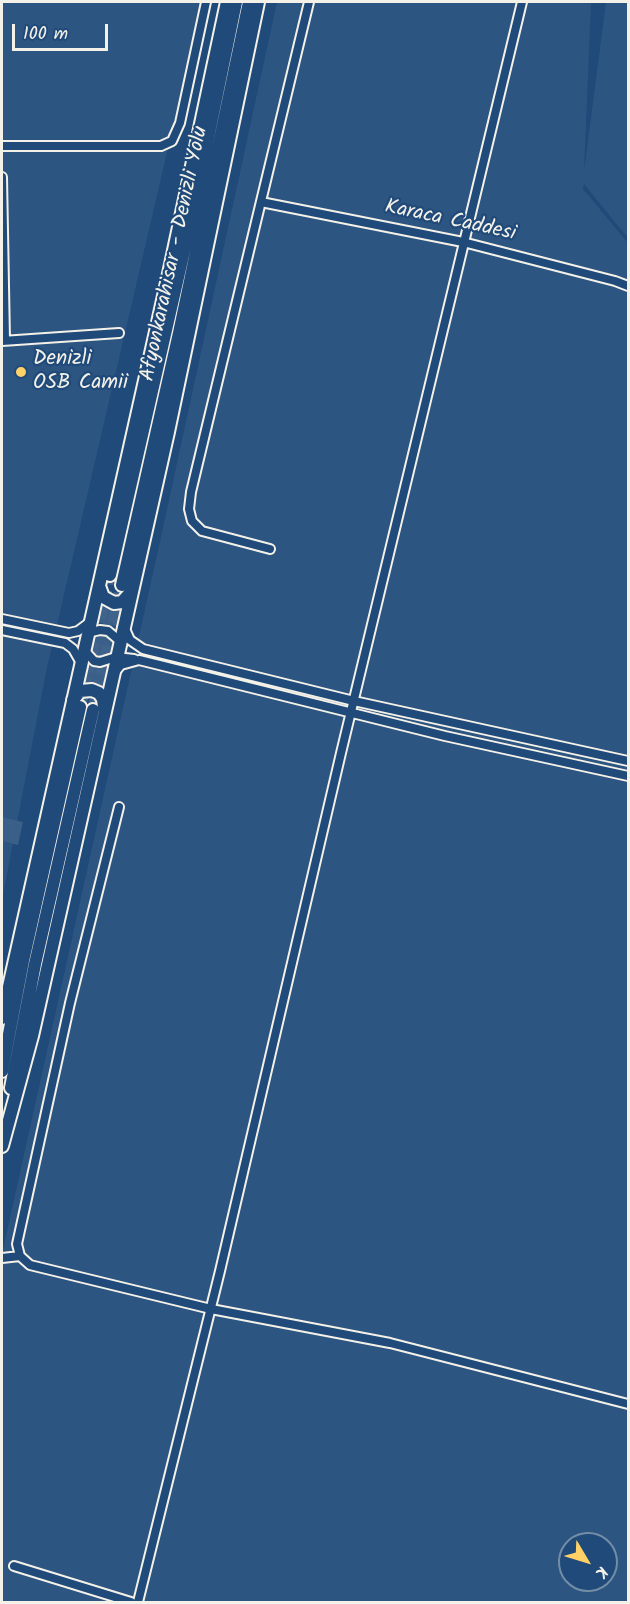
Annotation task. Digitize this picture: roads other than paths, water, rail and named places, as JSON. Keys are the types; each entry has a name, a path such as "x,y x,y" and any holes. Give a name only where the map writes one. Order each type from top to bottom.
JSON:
{"highway":[{"path":"227,2 104,584 103,597 114,603 122,602 126,588 190,328 258,2"},
{"path":"2,1071 76,705 81,663 89,627 104,584 190,225 236,2"},
{"name":"Afyonkarahisar - Denizli Yolu","path":"126,588 249,2"},
{"path":"2,1137 35,964 99,709 112,674 124,624 126,588"},
{"path":"2,1018 76,705 80,691 92,690 99,693 103,699 99,709 26,1059 2,1146"}],"street":[{"path":"2,146 161,146 172,141 180,123 206,2"},
{"path":"270,549 202,531 192,521 189,509 309,2"},
{"path":"138,1602 211,1309 463,242 522,2"},
{"path":"2,177 3,340 118,333"},
{"name":"Karaca Caddesi","path":"261,202 463,242 628,286"},
{"path":"2,619 69,633 89,627"},
{"path":"124,624 130,640 143,649"},
{"path":"69,633 89,627 108,631 119,641 143,649 354,701 628,761"},
{"path":"2,630 65,642 84,650 93,661 100,662 116,657 139,660 351,714 628,776"},
{"path":"65,642 73,649 81,663"},
{"path":"112,674 121,665 139,660"},
{"path":"118,807 70,1003 17,1244 20,1256 30,1264 211,1309 390,1343 628,1404"},
{"path":"2,1258 20,1256"},
{"path":"14,1566 131,1602"}],"tunnel":[{"path":"80,707 108,582"},
{"path":"93,710 122,585"}],"place":[{"name":"Denizli OSB Camii","path":"21,372"}]}
